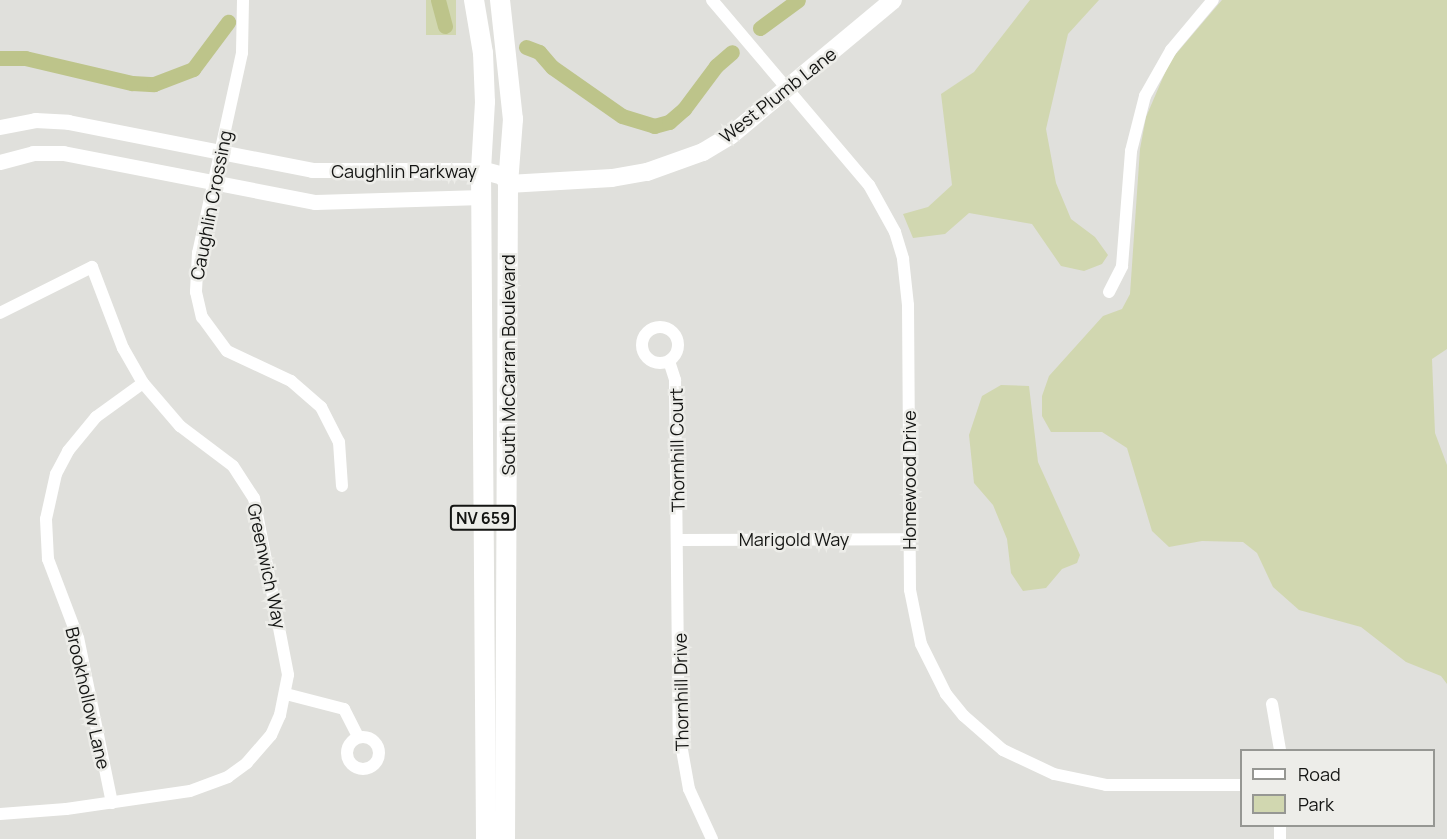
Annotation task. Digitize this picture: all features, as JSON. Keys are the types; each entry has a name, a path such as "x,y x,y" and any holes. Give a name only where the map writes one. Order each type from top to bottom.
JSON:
{"main road":[{"name":"South McCarran Boulevard","path":"474,0 483,53 481,170 486,839"},
{"name":"South McCarran Boulevard","path":"500,0 512,85 508,184 505,839"},
{"name":"West Plumb Lane","path":"508,184 612,178 676,163 729,136 893,0"},
{"name":"Caughlin Parkway","path":"481,170 503,176 508,184 482,197"}],"street":[{"name":"Caughlin Crossing","path":"243,0 245,32 195,279 202,317 227,351 291,381 321,406 339,442 342,486"},
{"name":"Homewood Drive","path":"712,0 869,184 888,216 903,259 908,305 909,539 913,616 932,670 964,716 1003,750 1045,771 1081,782 1240,785"},
{"path":"1109,292 1122,266 1131,151 1145,96 1171,50 1213,0"},
{"name":"Caughlin Parkway","path":"0,128 35,120 59,121 219,154 312,170 481,170"},
{"name":"Caughlin Parkway","path":"0,162 33,153 63,153 315,202 482,197"},
{"name":"Greenwich Way","path":"0,313 92,267 123,348 143,383 180,426 233,466 254,498 260,518 266,576 286,655 286,694 271,735 247,764 228,777 190,791 112,803 0,814"},
{"name":"Thornhill Court","path":"669,360 675,380 679,540"},
{"name":"Brookhollow Lane","path":"112,803 78,638 48,559 46,519 56,474 68,451 96,417 143,383"},
{"name":"Marigold Way","path":"679,540 909,539"},
{"name":"Thornhill Drive","path":"679,540 679,734 689,789 712,839"},
{"path":"286,694 344,709 358,737"},
{"path":"1272,704 1280,749"}],"green space":[{"path":"426,0 456,0 456,35 426,35"},
{"path":"1030,0 1099,0 1068,34 1046,129 1056,183 1071,219 1095,237 1108,255 1102,264 1084,271 1061,266 1032,224 969,213 945,234 913,238 903,214 928,207 952,185 941,94 974,72"},
{"path":"1222,0 1447,0 1447,349 1432,359 1435,433 1447,465 1447,684 1441,676 1406,662 1361,627 1299,610 1273,587 1257,553 1243,542 1202,541 1169,547 1152,531 1127,448 1102,432 1051,432 1042,416 1042,396 1049,376 1103,316 1122,309 1130,294 1140,149 1146,117 1170,61"},
{"path":"1001,385 1029,386 1038,462 1080,555 1077,563 1062,569 1046,588 1023,591 1011,573 1007,539 993,505 974,483 969,435 982,396"}],"waterway":[{"path":"438,0 445,26"},
{"path":"760,28 798,0"},
{"path":"0,58 25,58 132,83 154,84 193,69 228,22"},
{"path":"526,47 539,52 552,67 622,116 654,126 669,122 684,109 716,66 732,52"}]}
